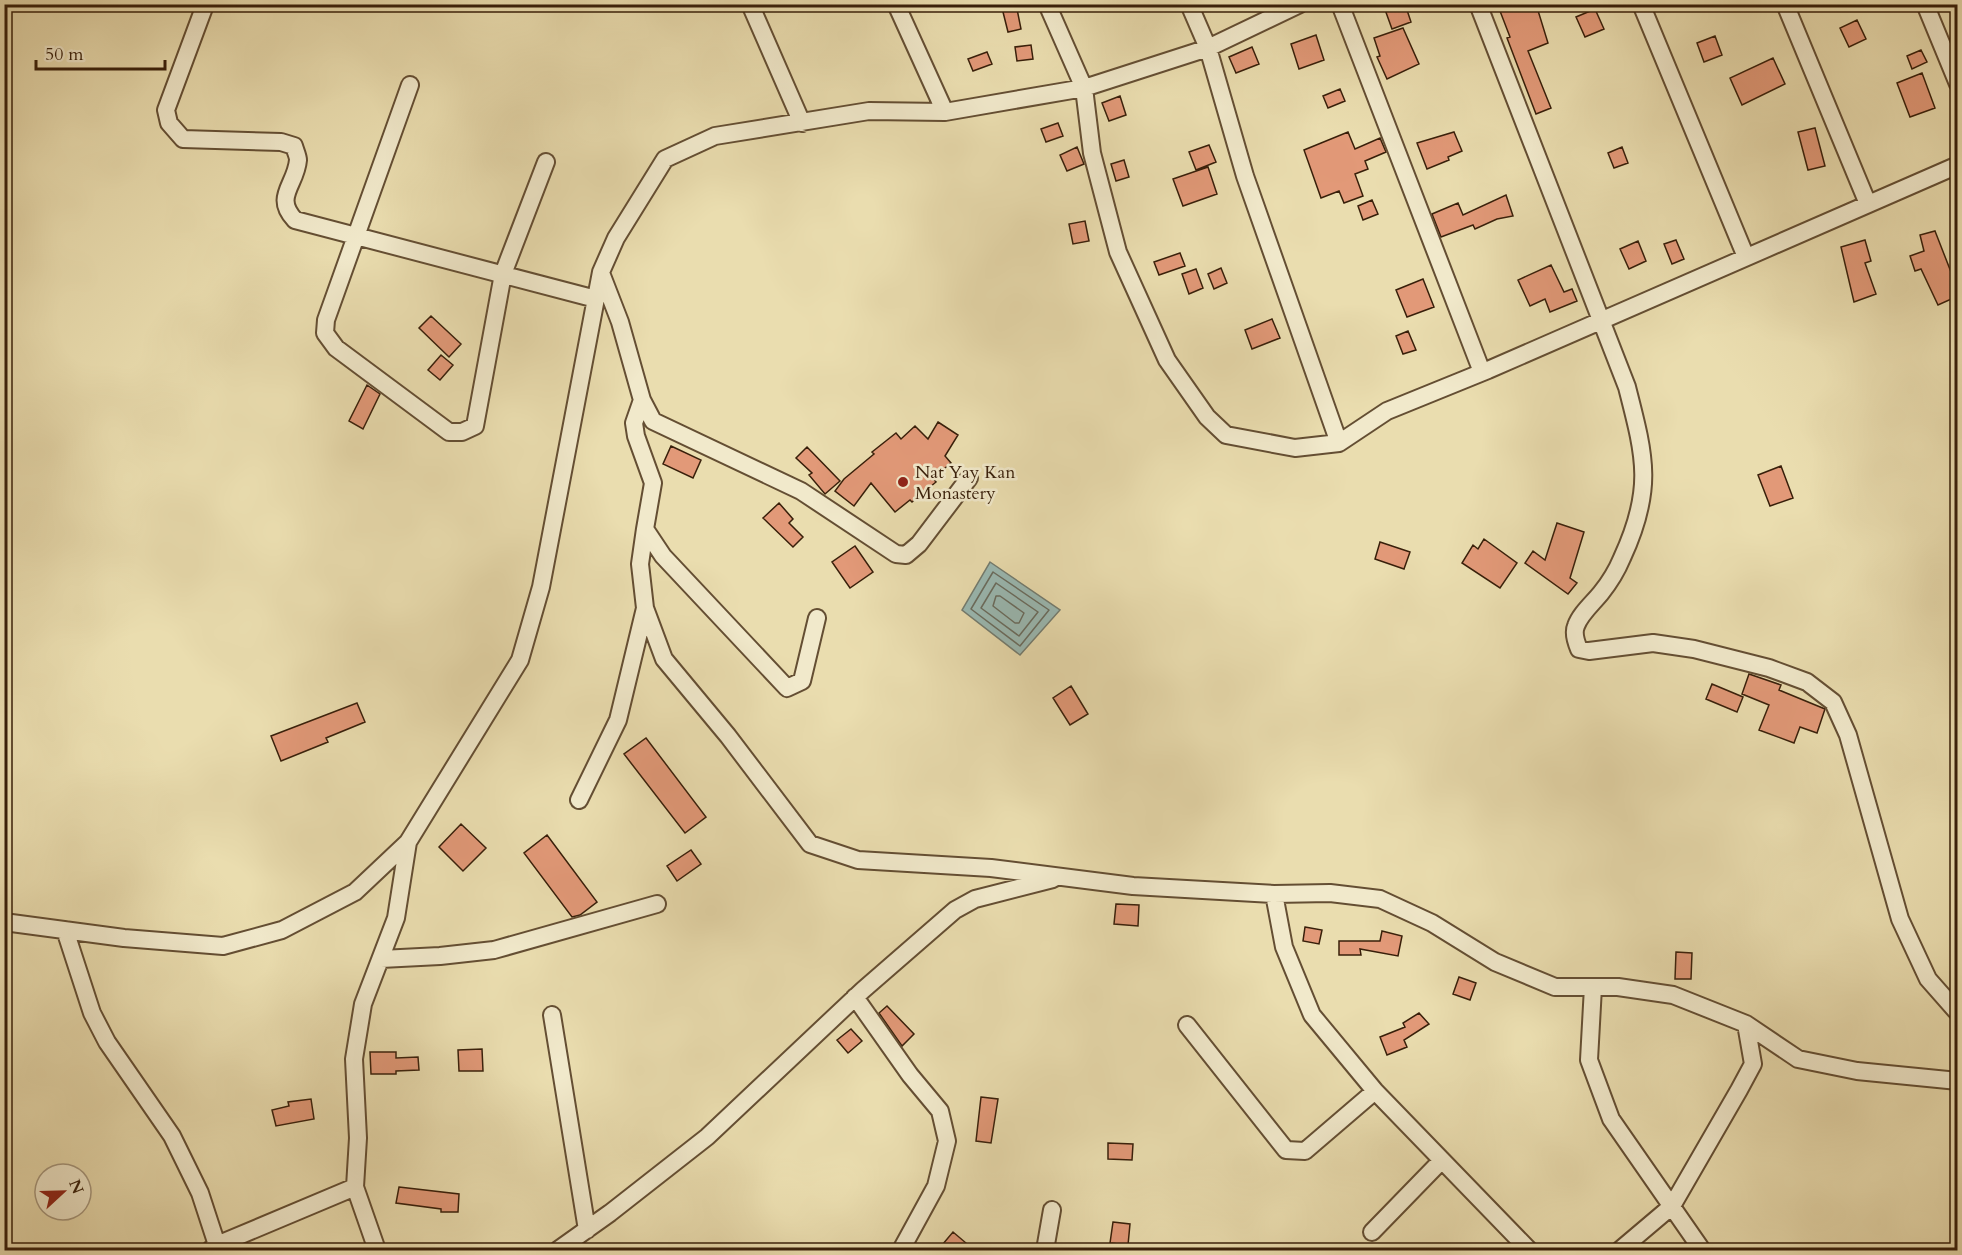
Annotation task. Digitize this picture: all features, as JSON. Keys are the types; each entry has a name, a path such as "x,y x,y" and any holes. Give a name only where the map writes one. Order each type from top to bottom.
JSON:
{"street":[{"path":"750,4 802,123"},
{"path":"896,4 945,112"},
{"path":"1047,4 1084,88 1092,153 1118,252 1167,360 1208,417 1226,435 1294,448 1339,443 1387,411 1599,322 1958,165"},
{"path":"1189,4 1208,48 1245,176 1339,443"},
{"path":"4,922 223,946 282,930 355,892 408,842 520,660 542,587 601,272 616,238 665,159 715,136 869,111 945,112 1084,88 1208,48 1300,4"},
{"path":"1340,4 1482,372"},
{"path":"1478,4 1599,322 1627,387 1642,445 1645,485 1641,505 1622,558 1602,592 1576,624 1575,631 1579,649 1589,651 1653,643 1694,649 1769,668 1807,682 1833,702 1848,735 1900,919 1929,979 1958,1013"},
{"path":"1641,4 1746,257"},
{"path":"1785,4 1868,204"},
{"path":"1925,4 1958,84"},
{"path":"205,5 166,110 169,123 183,139 280,142 294,146 298,159 284,202 287,212 295,220 596,299"},
{"path":"410,84 354,236 326,320 325,333 336,348 449,432 462,432 475,426 503,274 546,162"},
{"path":"601,272 620,322 642,400 653,420 801,491 896,554 906,555 919,544 969,478"},
{"path":"642,400 634,423 636,436 653,483 640,564 645,608 664,659 728,736 810,844 858,860 991,868 1132,886 1274,894 1330,893 1380,898 1432,923 1496,962 1555,987 1618,987 1673,995 1746,1024 1798,1059 1857,1071 1958,1081"},
{"path":"645,530 663,556 787,688 802,681 817,618"},
{"path":"579,800 618,720 645,608"},
{"path":"377,1251 355,1187 358,1138 354,1059 363,1004 396,918 408,842"},
{"path":"558,1251 707,1137 855,997 955,910 975,899 1059,877"},
{"path":"1274,894 1284,947 1312,1015 1375,1091 1529,1251"},
{"path":"381,959 494,950 657,904"},
{"path":"65,930 92,1013 107,1042 172,1136 200,1193 214,1248 355,1187"},
{"path":"1593,987 1589,1060 1601,1096 1611,1119 1702,1251"},
{"path":"855,997 910,1075 940,1111 947,1141 936,1186 901,1251"},
{"path":"552,1015 587,1230"},
{"path":"1620,1251 1672,1206 1753,1064 1746,1024"},
{"path":"1187,1025 1286,1150 1305,1151 1375,1091"},
{"path":"1371,1232 1442,1161"},
{"path":"1045,1251 1052,1210"}],"water":[{"path":"990,562 1060,610 1020,655 962,610"}],"building":[{"path":"1001,4 1016,4 1021,29 1008,32"},
{"path":"1383,4 1405,4 1411,22 1392,29"},
{"path":"1508,4 1536,4 1548,43 1528,51 1551,108 1536,114 1507,38 1510,37 1500,11 1509,8"},
{"path":"1595,9 1604,29 1585,37 1576,17"},
{"path":"1857,20 1866,39 1849,47 1840,28"},
{"path":"1403,28 1419,64 1387,79 1377,57 1380,56 1374,38"},
{"path":"1316,35 1324,60 1299,69 1291,44"},
{"path":"1715,36 1722,55 1704,62 1697,43"},
{"path":"1031,45 1033,59 1017,61 1015,47"},
{"path":"1252,47 1259,64 1236,73 1229,57"},
{"path":"1921,50 1927,62 1912,69 1907,56"},
{"path":"987,52 992,64 973,71 968,59"},
{"path":"1773,58 1785,84 1742,105 1730,78"},
{"path":"1922,73 1935,108 1910,117 1897,83"},
{"path":"1340,89 1345,101 1328,108 1323,96"},
{"path":"1120,96 1126,115 1109,121 1102,103"},
{"path":"1058,123 1063,136 1046,142 1041,129"},
{"path":"1815,128 1825,166 1808,170 1798,132"},
{"path":"1348,132 1355,149 1380,138 1386,152 1365,161 1368,169 1355,174 1363,196 1344,203 1339,191 1321,198 1304,150"},
{"path":"1454,132 1462,151 1448,157 1449,160 1427,169 1417,143"},
{"path":"1209,145 1216,162 1196,170 1189,152"},
{"path":"1077,147 1084,164 1067,171 1060,155"},
{"path":"1622,147 1628,163 1614,168 1608,153"},
{"path":"1124,160 1129,177 1116,181 1111,164"},
{"path":"1208,167 1217,194 1183,206 1173,179"},
{"path":"1506,195 1513,216 1497,219 1475,229 1473,225 1441,237 1432,214 1458,203 1463,215"},
{"path":"1372,200 1378,214 1363,220 1358,206"},
{"path":"1085,221 1089,241 1073,244 1069,224"},
{"path":"1935,231 1958,290 1958,296 1938,305 1921,269 1915,271 1910,256 1924,251 1920,235"},
{"path":"1676,240 1684,259 1672,264 1664,244"},
{"path":"1865,240 1871,261 1865,263 1876,294 1854,302 1841,247"},
{"path":"1638,241 1646,261 1629,269 1620,249"},
{"path":"1180,253 1185,266 1159,275 1154,262"},
{"path":"1551,265 1564,292 1572,289 1577,301 1550,312 1545,299 1530,306 1518,280"},
{"path":"1221,268 1227,283 1214,289 1208,274"},
{"path":"1196,269 1203,288 1189,294 1182,274"},
{"path":"1423,279 1434,307 1407,317 1396,290"},
{"path":"431,316 461,344 449,357 419,328"},
{"path":"1272,319 1280,338 1252,349 1245,330"},
{"path":"1408,331 1416,350 1403,354 1396,336"},
{"path":"441,355 453,365 440,380 428,370"},
{"path":"367,385 380,394 363,429 349,421"},
{"path":"938,422 958,435 945,456 951,463 933,478 936,482 912,502 910,500 895,512 871,483 854,506 835,491 844,479 874,454 872,452 896,433 901,439 915,426 928,439"},
{"path":"671,446 701,460 693,478 663,464"},
{"path":"807,447 840,481 825,494 809,475 812,473 796,458"},
{"path":"1781,466 1793,498 1770,506 1758,475"},
{"path":"779,503 793,519 789,523 803,537 793,547 763,518"},
{"path":"1557,523 1584,532 1570,578 1577,583 1568,594 1525,563 1533,551 1545,560"},
{"path":"1484,539 1517,563 1500,588 1462,563 1473,545 1478,549"},
{"path":"1380,542 1410,552 1404,569 1375,559"},
{"path":"855,546 873,572 850,588 832,562"},
{"path":"1749,674 1781,685 1779,690 1825,709 1817,733 1800,727 1794,743 1759,730 1769,705 1742,694"},
{"path":"1712,684 1743,697 1737,712 1706,699"},
{"path":"1071,686 1088,714 1070,725 1053,698"},
{"path":"357,703 365,722 326,738 328,742 281,761 271,736"},
{"path":"646,738 706,817 685,833 624,754"},
{"path":"461,824 486,848 463,871 439,847"},
{"path":"547,835 597,902 580,915 572,917 524,853"},
{"path":"691,850 701,864 677,881 667,866"},
{"path":"1116,904 1139,905 1138,926 1114,924"},
{"path":"1305,927 1322,930 1319,944 1303,941"},
{"path":"1382,931 1402,936 1398,956 1360,949 1361,955 1339,955 1339,941 1380,941"},
{"path":"1676,952 1692,953 1691,979 1675,979"},
{"path":"1459,977 1476,983 1470,1000 1453,994"},
{"path":"887,1006 914,1034 902,1046 879,1013"},
{"path":"1419,1013 1429,1024 1404,1040 1407,1047 1387,1055 1380,1037 1405,1027 1403,1023"},
{"path":"851,1029 862,1041 848,1053 837,1040"},
{"path":"482,1049 483,1071 459,1071 458,1050"},
{"path":"370,1052 396,1052 396,1058 418,1057 419,1070 396,1071 396,1074 371,1074"},
{"path":"981,1097 998,1099 991,1143 976,1141"},
{"path":"311,1099 314,1119 276,1126 272,1110 289,1106 288,1102"},
{"path":"1108,1143 1133,1144 1132,1160 1108,1159"},
{"path":"399,1187 459,1194 458,1212 441,1212 441,1209 396,1203"},
{"path":"1113,1222 1130,1224 1128,1245 1110,1243"},
{"path":"953,1232 966,1243 960,1251 937,1251"}],"place":[{"name":"Nat Yay Kan Monastery","path":"903,482"}]}
